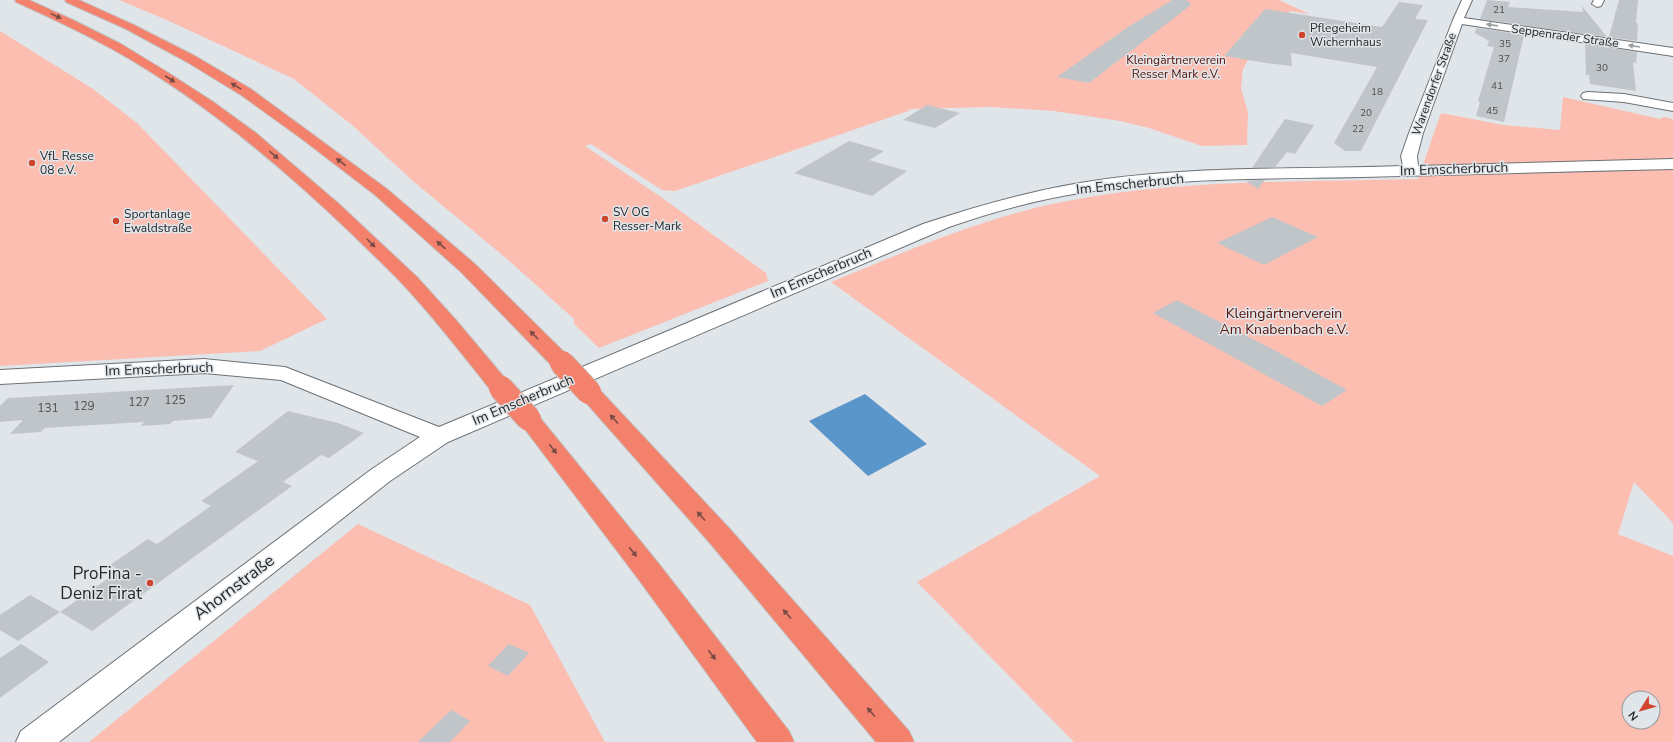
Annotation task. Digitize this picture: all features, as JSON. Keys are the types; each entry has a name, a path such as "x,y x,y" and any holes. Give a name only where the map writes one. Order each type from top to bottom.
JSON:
{"highway":[{"path":"20,0 94,35 152,68 206,102 266,148 335,207 416,287 529,419 650,572 777,742"},
{"path":"70,0 130,27 246,92 382,192 468,268 562,363 719,535 897,742"}],"street":[{"name":"Warendorfer Straße","path":"1411,170 1409,156 1416,134 1458,20 1468,0"},
{"name":"Seppenrader Straße","path":"1458,20 1673,52"},
{"path":"1588,96 1624,98 1673,107"},
{"name":"Im Emscherbruch","path":"0,377 204,366 272,372 285,374 439,436 929,228 1003,203 1043,194 1145,180 1411,170 1673,164"},
{"name":"Ahornstraße","path":"33,742 381,475 439,436"}],"green space":[{"name":"Kleingärtnerverein Resser Mark e.V.","path":"119,0 1279,0 1309,14 1290,11 1253,51 1243,69 1241,88 1248,112 1247,145 1202,146 1149,128 1120,121 1054,111 992,107 908,109 911,110 675,191 662,190 591,144 585,146 661,197 766,273 768,281 599,348 574,324 574,319 506,258 414,182 352,125 294,79 169,21"},
{"name":"Sportanlage Ewaldstraße","path":"0,31 93,89 137,123 327,319 260,351 0,366"},
{"name":"Kleingärtnerverein Am Knabenbach e.V.","path":"1563,97 1660,119 1664,117 1673,119 1673,523 1634,482 1618,534 1673,556 1673,742 1074,742 917,582 1100,476 831,282 916,247 973,226 1062,202 1150,189 1195,185 1418,179 1441,113 1503,125 1560,130"},
{"path":"358,524 530,605 605,742 89,742"}],"water":[{"path":"865,394 927,444 868,476 809,421"}],"building":[{"path":"1172,0 1187,0 1191,5 1089,83 1057,77 1128,27"},
{"path":"1487,0 1510,2 1508,7 1583,12 1582,6 1607,37 1480,19"},
{"path":"1619,0 1638,0 1636,23 1638,23 1637,41 1609,37"},
{"path":"1399,2 1423,5 1415,19 1428,20 1361,151 1345,151 1334,143 1377,67 1291,53 1292,66 1224,56 1265,9 1382,27"},
{"path":"1476,28 1524,35 1504,122 1476,116 1480,102 1478,101 1494,47 1487,46 1489,41 1475,33"},
{"path":"1585,44 1637,52 1636,63 1633,62 1636,91 1590,84 1589,75 1586,75"},
{"path":"927,105 960,113 935,128 903,120"},
{"path":"1285,119 1314,125 1295,154 1287,152 1275,167 1252,168"},
{"path":"849,141 884,151 869,160 907,171 872,196 794,173"},
{"path":"1256,180 1265,180 1258,189 1246,181"},
{"path":"1272,217 1318,237 1264,265 1217,243"},
{"path":"1177,300 1276,351 1347,390 1322,406 1153,313"},
{"path":"234,385 211,418 173,421 170,424 141,426 144,422 45,428 41,432 10,434 23,420 0,422 0,406 8,398"},
{"path":"288,411 338,423 364,433 329,458 321,455 283,482 292,486 92,631 60,612 120,570 110,565 148,539 157,544 211,506 201,501 258,461 235,452"},
{"path":"30,595 60,612 18,641 0,630 0,615"},
{"path":"21,644 49,662 0,698 0,658"},
{"path":"509,644 529,653 508,676 488,666"},
{"path":"451,710 470,721 450,742 418,742"}],"place":[{"name":"Pflegeheim Wichernhaus","path":"1302,35"},
{"name":"VfL Resse 08 e.V.","path":"32,163"},
{"name":"SV OG Resser-Mark","path":"605,219"},
{"name":"Sportanlage Ewaldstraße","path":"116,221"},
{"name":"ProFina - Deniz Firat","path":"150,583"}]}
